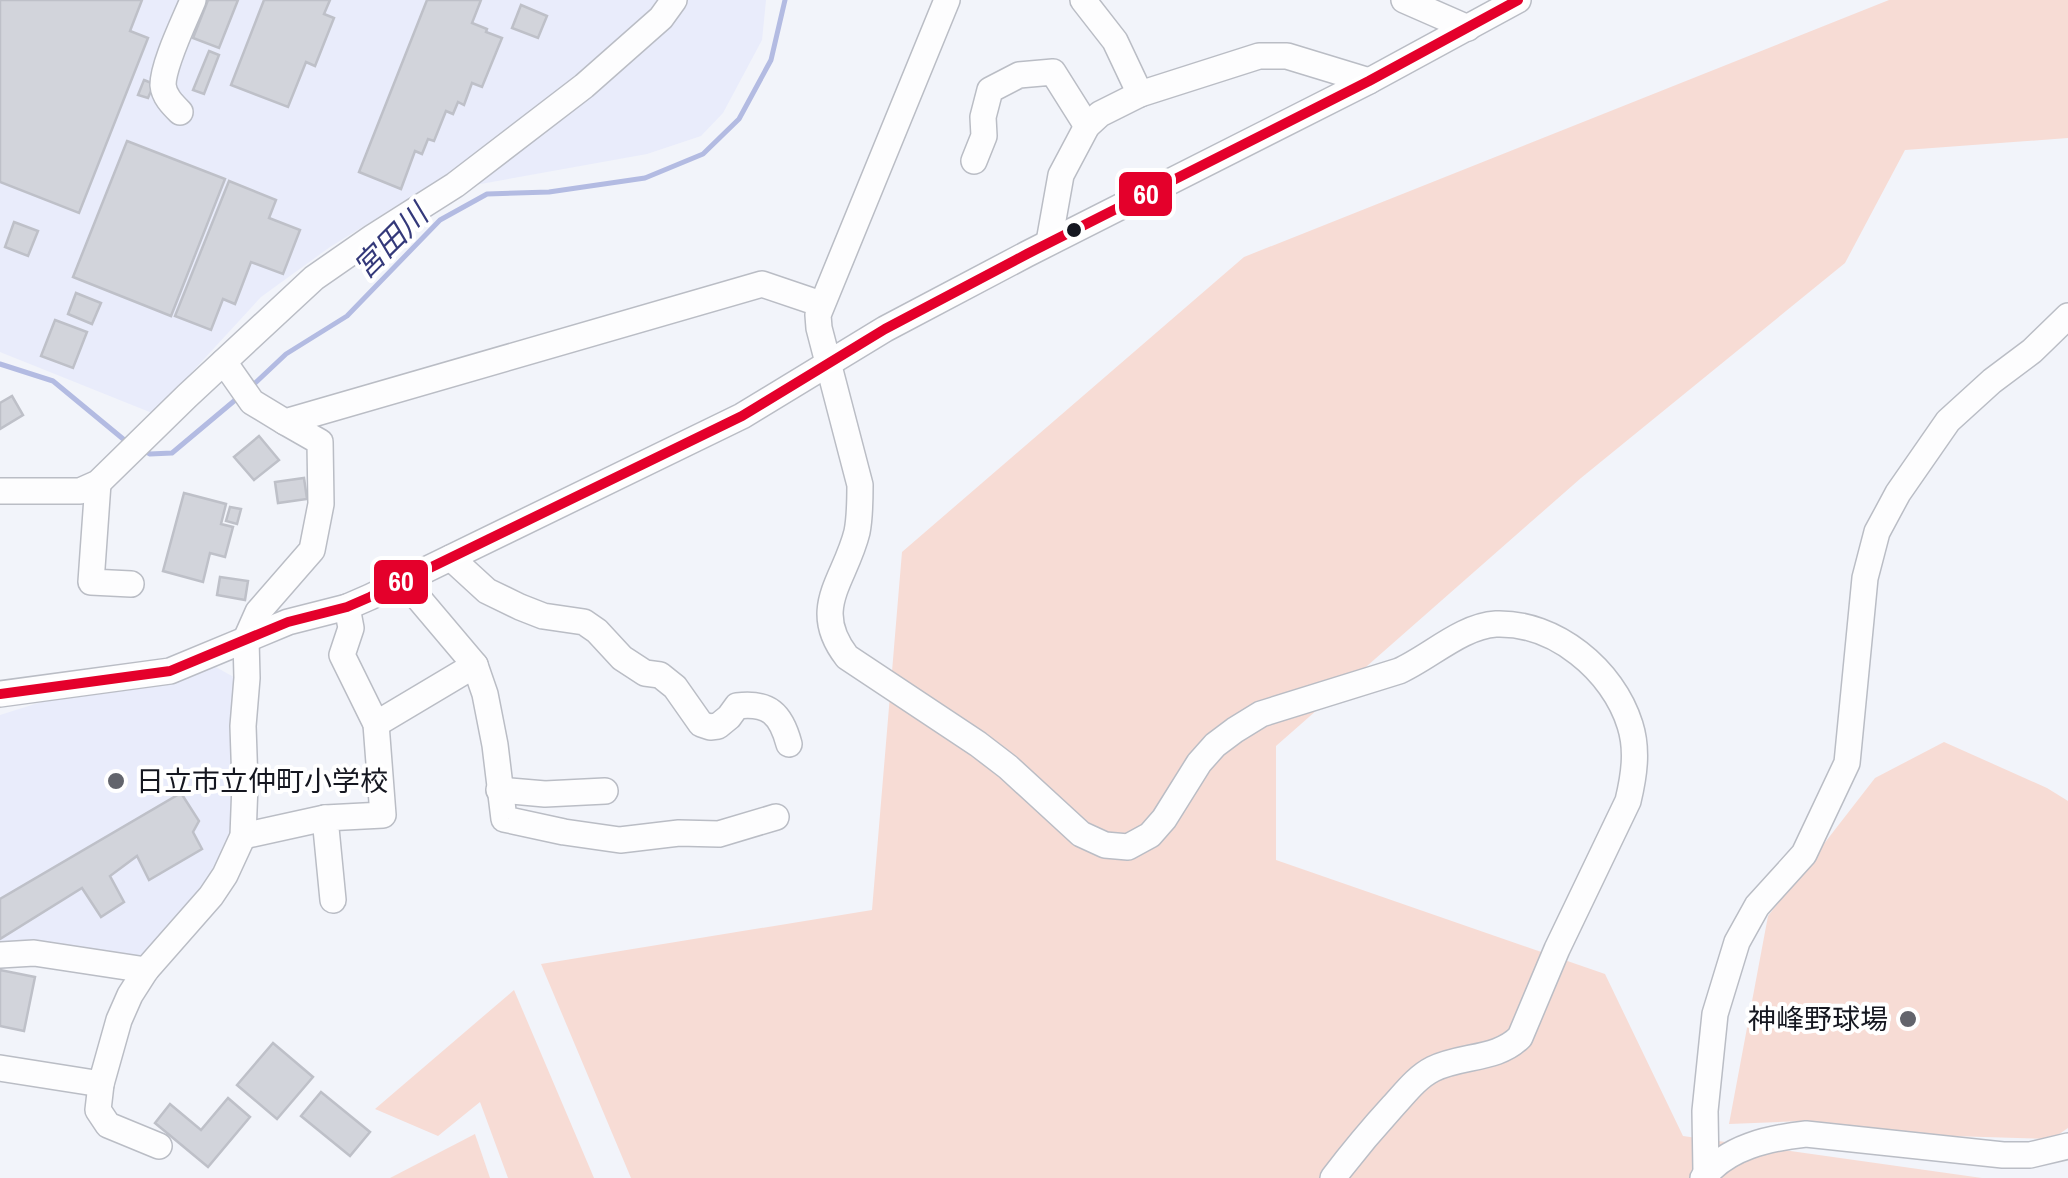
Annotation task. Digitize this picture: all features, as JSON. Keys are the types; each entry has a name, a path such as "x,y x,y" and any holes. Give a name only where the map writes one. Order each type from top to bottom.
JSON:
{"street":[{"path":"180,112 168,100 164,85 193,0"},
{"path":"0,491 80,491 98,484 314,278 454,184 584,86 661,18 674,0"},
{"path":"947,0 818,315 860,485 856,533 829,612 835,642 847,656 1008,767 1081,834 1105,845 1128,847 1150,836 1215,745 1262,714 1399,671 1481,626 1496,624 1538,630 1575,650 1612,685 1631,727 1634,778 1618,825 1557,949 1527,1024 1512,1046 1432,1069 1417,1080 1333,1178"},
{"path":"1083,0 1115,41 1140,94"},
{"path":"1404,0 1468,28"},
{"path":"1,694 170,671 288,622 346,607 404,582 742,416 886,329 1369,82 1518,0"},
{"path":"1050,242 1061,175 1087,126 1100,114 1140,94 1259,56 1287,56 1369,82"},
{"path":"974,161 984,136 982,117 990,90 1019,75 1052,72 1087,126"},
{"path":"285,422 762,284 821,304"},
{"path":"1704,1175 1704,1112 1716,1014 1738,942 1756,906 1804,854 1847,763 1864,578 1877,532 1898,493 1948,420 2068,316"},
{"path":"159,1146 108,1125 98,1110 101,1084 130,995 146,970 211,896 243,836 246,639 258,612 312,550 320,504 320,442 252,402 224,362"},
{"path":"98,484 91,582 131,584"},
{"path":"451,558 487,591 543,616 584,622 622,658 646,673 660,675 675,688 701,724 718,726 736,706 752,704 777,715 789,744"},
{"path":"404,582 475,665 495,746 504,819 620,840 679,833 720,834 776,817"},
{"path":"243,836 324,818 383,815 376,724 342,654 351,628 346,607"},
{"path":"376,724 475,665"},
{"path":"499,790 545,794 604,791"},
{"path":"324,818 333,900"},
{"path":"0,955 34,953 146,970"},
{"path":"0,1068 101,1084"},
{"path":"1704,1175 1730,1155 1778,1136 1806,1134 2003,1155 2030,1155 2068,1146"}],"shaded area":[{"path":"0,0 766,0 762,40 723,113 701,136 647,154 475,185 458,168 330,247 261,297 157,415 0,352"},
{"path":"1889,0 2068,0 2068,138 1905,150 1845,263 1581,478 1276,746 1276,860 1605,974 1683,1136 1982,1178 631,1178 541,964 872,910 902,552 1244,257"},
{"name":"日立市立仲町小学校","path":"214,666 239,680 230,727 233,834 220,870 146,952 137,957 0,948 0,715 38,703"},
{"name":"神峰野球場","path":"1944,742 2068,801 2068,1128 2052,1139 1951,1136 1801,1121 1729,1124 1768,916 1875,778"},
{"path":"514,990 594,1178 508,1178 480,1102 438,1136 375,1109"},
{"path":"475,1134 490,1178 390,1178"}],"building":[{"path":"0,0 142,0 130,31 148,38 79,213 0,182"},
{"path":"208,0 238,0 219,48 193,38"},
{"path":"264,0 330,0 324,14 334,18 315,66 306,62 288,107 231,85"},
{"path":"427,0 481,0 472,23 502,38 482,87 472,83 464,105 458,102 453,114 446,111 434,141 428,139 422,154 415,151 401,189 359,172"},
{"path":"521,5 547,16 538,38 512,28"},
{"path":"209,51 219,55 204,94 193,90"},
{"path":"144,80 154,84 148,98 138,95"},
{"path":"127,141 225,179 171,316 73,277"},
{"path":"229,181 276,200 269,218 300,230 283,274 251,262 235,304 223,299 211,330 175,316"},
{"path":"14,222 38,231 28,256 5,247"},
{"path":"76,293 101,303 92,324 68,314"},
{"path":"55,320 87,332 73,368 41,356"},
{"path":"12,396 23,415 0,429 0,403"},
{"path":"259,436 279,460 254,480 234,457"},
{"path":"304,478 307,499 278,503 275,482"},
{"path":"184,493 226,504 221,524 233,527 225,557 210,553 203,582 163,571"},
{"path":"230,507 241,509 237,524 226,521"},
{"path":"220,577 248,581 245,600 217,595"},
{"path":"181,793 199,821 193,832 202,849 149,880 137,856 110,876 124,902 101,917 82,888 0,939 0,899"},
{"path":"0,970 35,977 24,1031 0,1026"},
{"path":"273,1043 313,1077 277,1119 237,1085"},
{"path":"321,1092 370,1132 350,1156 301,1116"},
{"path":"228,1098 250,1117 208,1167 155,1123 170,1104 201,1130"}],"waterway":[{"name":"宮田川","path":"252,386 286,354 347,316 440,220 487,194 549,192 645,178 703,154 739,119 771,60 785,0"},
{"name":"宮田川","path":"0,364 53,381 128,443"},
{"name":"宮田川","path":"143,450 150,454 172,453 240,396"}],"transit line":[{"name":"60","path":"0,694 170,671 288,622 370,597 742,416 885,329 1369,81 1518,0"}],"place":[{"name":"日立市立仲町小学校","path":"116,781"},
{"name":"神峰野球場","path":"1908,1019"}]}
